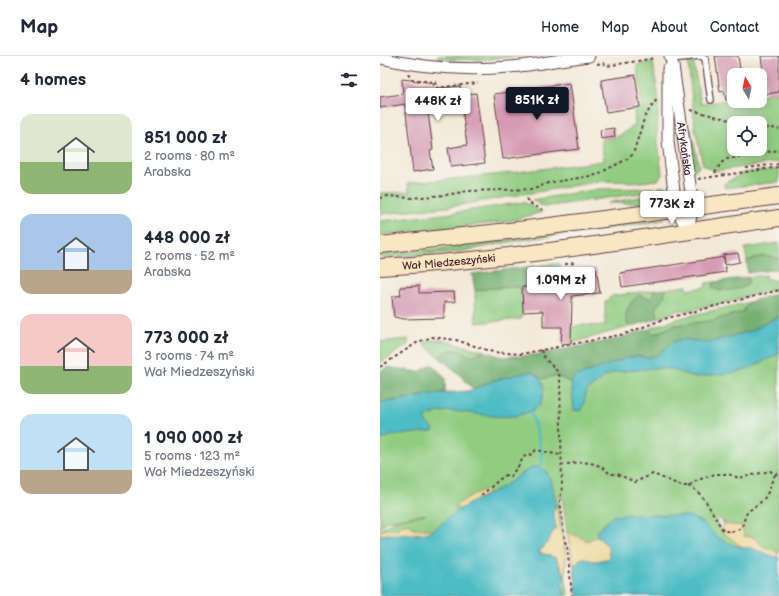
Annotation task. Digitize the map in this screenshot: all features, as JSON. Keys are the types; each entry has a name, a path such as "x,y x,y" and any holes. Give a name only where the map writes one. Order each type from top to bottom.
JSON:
{"main road":[{"name":"Wał Miedzeszyński","path":"380,245 527,229 676,208 779,196"},
{"name":"Wał Miedzeszyński","path":"380,267 503,257 779,218"}],"street":[{"path":"380,58 414,66 462,69 511,67 589,56"},
{"name":"Afrykańska","path":"670,58 673,66 688,181 693,206 688,231"},
{"name":"Afrykańska","path":"670,58 668,66 668,141 676,208 688,231"}],"lane":[{"path":"670,58 701,56 704,58 711,100"}],"path":[{"path":"404,73 409,74 410,79 435,82 436,88 478,82"},
{"path":"380,198 388,196 409,198 446,196 475,190 534,189 548,184 596,175 629,158 633,154 645,116 660,95"},
{"path":"691,110 727,119"},
{"path":"767,128 779,129"},
{"path":"715,172 721,163 727,159 779,150"},
{"path":"746,168 779,164"},
{"path":"688,181 779,167"},
{"path":"526,199 531,204 544,210"},
{"path":"567,271 566,264 574,261"},
{"path":"380,367 418,342 432,337 447,337 502,354 522,354 625,334 673,317 779,290"},
{"path":"541,350 544,360 555,367 560,377 562,487 560,500 565,542 568,545 572,596"},
{"path":"481,495 494,483 501,480 503,476 511,476 514,470 520,466 523,457 532,454 536,450 547,451 554,455 561,455"},
{"path":"561,465 586,462 604,467 610,474 617,474 635,482 653,474 682,486 688,486 698,480 715,474 728,474 739,478 770,471 776,474"},
{"path":"688,486 708,504 724,531 731,532 740,529 743,526 747,514 756,507 767,494 776,474 779,472"}],"green space":[{"path":"437,56 518,56 481,60 439,59"},
{"path":"688,61 693,61 701,104 727,100 727,108 767,108 767,94 779,92 779,162 715,171 703,165 695,129"},
{"path":"653,62 659,102 657,133 662,175 658,180 640,182 602,181 447,207 380,214 380,193 409,192 408,183 494,175 604,161 601,140 617,137 635,125 634,110 642,108 637,65"},
{"path":"691,129 699,167 692,171 687,130"},
{"path":"779,169 779,182 725,188 724,184 743,173"},
{"path":"666,186 657,198 650,201 642,203 608,203 655,194 659,187"},
{"path":"654,188 648,192 544,207 532,200 599,189"},
{"path":"524,202 542,212 506,222 380,235 380,221 453,213"},
{"path":"665,218 659,221 503,243 459,252 380,258 380,254 437,249"},
{"path":"779,243 779,259 757,257 747,261 745,248"},
{"path":"763,256 779,259 779,269 748,273 747,261"},
{"path":"559,263 561,285 490,288 475,291 472,274"},
{"path":"766,275 764,278 778,281 779,279 779,288 717,305 684,311 680,310 658,318 656,307 663,299 666,289 687,286 687,290 705,287 706,283 715,282 712,285 720,291 741,288 748,284 749,277"},
{"path":"749,277 748,284 741,288 725,291 715,290 712,288 715,282"},
{"path":"522,287 523,312 521,319 476,323 475,291 490,288"},
{"path":"666,289 663,299 656,307 658,318 629,327 626,313 635,298 639,295 651,299 655,290"},
{"path":"655,290 651,299 640,295 627,309 626,318 629,327 571,343 572,327 580,325 605,325 605,302 612,296"},
{"path":"779,293 779,316 751,331 706,343 684,339 676,341 656,356 647,358 638,356 627,358 574,377 571,382 555,376 542,379 533,372 495,380 473,389 458,373 439,357 451,350 458,350 471,356 484,351 503,357 535,355 613,340 649,329 654,334 675,325 710,321 743,312 749,302"},
{"path":"749,302 743,312 710,321 675,325 654,334 649,329 673,320"},
{"path":"408,339 408,345 380,363 380,342"},
{"path":"430,340 442,340 484,351 471,356 458,350 451,350 439,357 423,344"},
{"path":"779,344 779,554 776,551 762,546 755,538 743,536 742,526 724,524 720,518 716,522 722,532 750,548 710,542 577,596 574,566 562,497 558,496 566,554 565,575 568,596 565,596 522,475 503,487 380,593 380,530 394,521 426,514 386,521 380,528 380,434 466,397 380,403 445,392 458,393 469,391 495,380 555,376 571,382 574,377"},
{"path":"432,364 445,378 445,392 380,403 380,371 388,367 419,372"}],"sand":[{"path":"484,490 489,493 460,509 454,507 472,495"},
{"path":"556,505 566,554 565,575 556,558 538,552 544,547 556,527 553,512"},
{"path":"409,523 413,528 434,530 426,533 380,535 380,531 386,529 397,529 401,525"},
{"path":"724,524 742,526 744,536 755,538 762,546 776,551 779,558 744,548 722,532"},
{"path":"567,532 588,541 597,536 608,546 610,558 592,562 585,558 580,559 574,566"}],"water":[{"path":"779,316 779,354 753,366 733,373 700,377 693,377 672,369 655,368 615,372 606,376 586,391 584,404 580,411 574,410 571,382 574,377 627,358 638,356 647,358 656,356 676,341 683,339 706,343 751,331"},
{"path":"533,372 538,376 543,383 544,390 540,405 526,413 511,416 496,416 451,411 437,413 425,418 426,423 434,429 433,431 390,436 380,440 380,403 420,397 429,394 469,391 495,380"},
{"path":"535,466 546,471 551,479 556,505 553,512 556,527 544,547 538,552 556,558 566,580 561,584 565,596 380,596 380,535 413,535 432,531 462,508 504,486"},
{"path":"633,514 689,516 703,523 718,538 738,547 750,548 779,558 779,596 577,596 574,566 580,559 585,558 591,561 597,561 609,558 608,546 597,536 597,531 613,516"}],"building":[{"path":"715,56 738,56 740,68 727,68 727,100 724,91 720,92"},
{"path":"761,56 779,56 779,92 767,94 767,68 763,68"},
{"path":"635,75 640,107 606,112 601,80"},
{"path":"402,79 434,83 432,89 460,86 462,95 476,93 485,163 451,167 448,148 467,145 462,108 428,112 433,150 430,151 433,169 413,172 405,104 380,108 380,97 403,94"},
{"path":"570,83 579,149 503,159 494,94"},
{"path":"614,128 615,137 601,139 600,130"},
{"path":"738,253 740,262 725,265 726,272 622,287 620,273 724,257 723,255"},
{"path":"596,268 600,293 572,296 571,343 561,344 562,327 543,327 543,311 523,312 522,287 532,287 533,290 570,289 568,272"},
{"path":"419,286 419,293 454,292 455,302 444,302 444,318 404,319 394,317 392,297 401,295 400,287"}],"waterway":[{"path":"531,413 540,447 542,461 541,468"}]}
